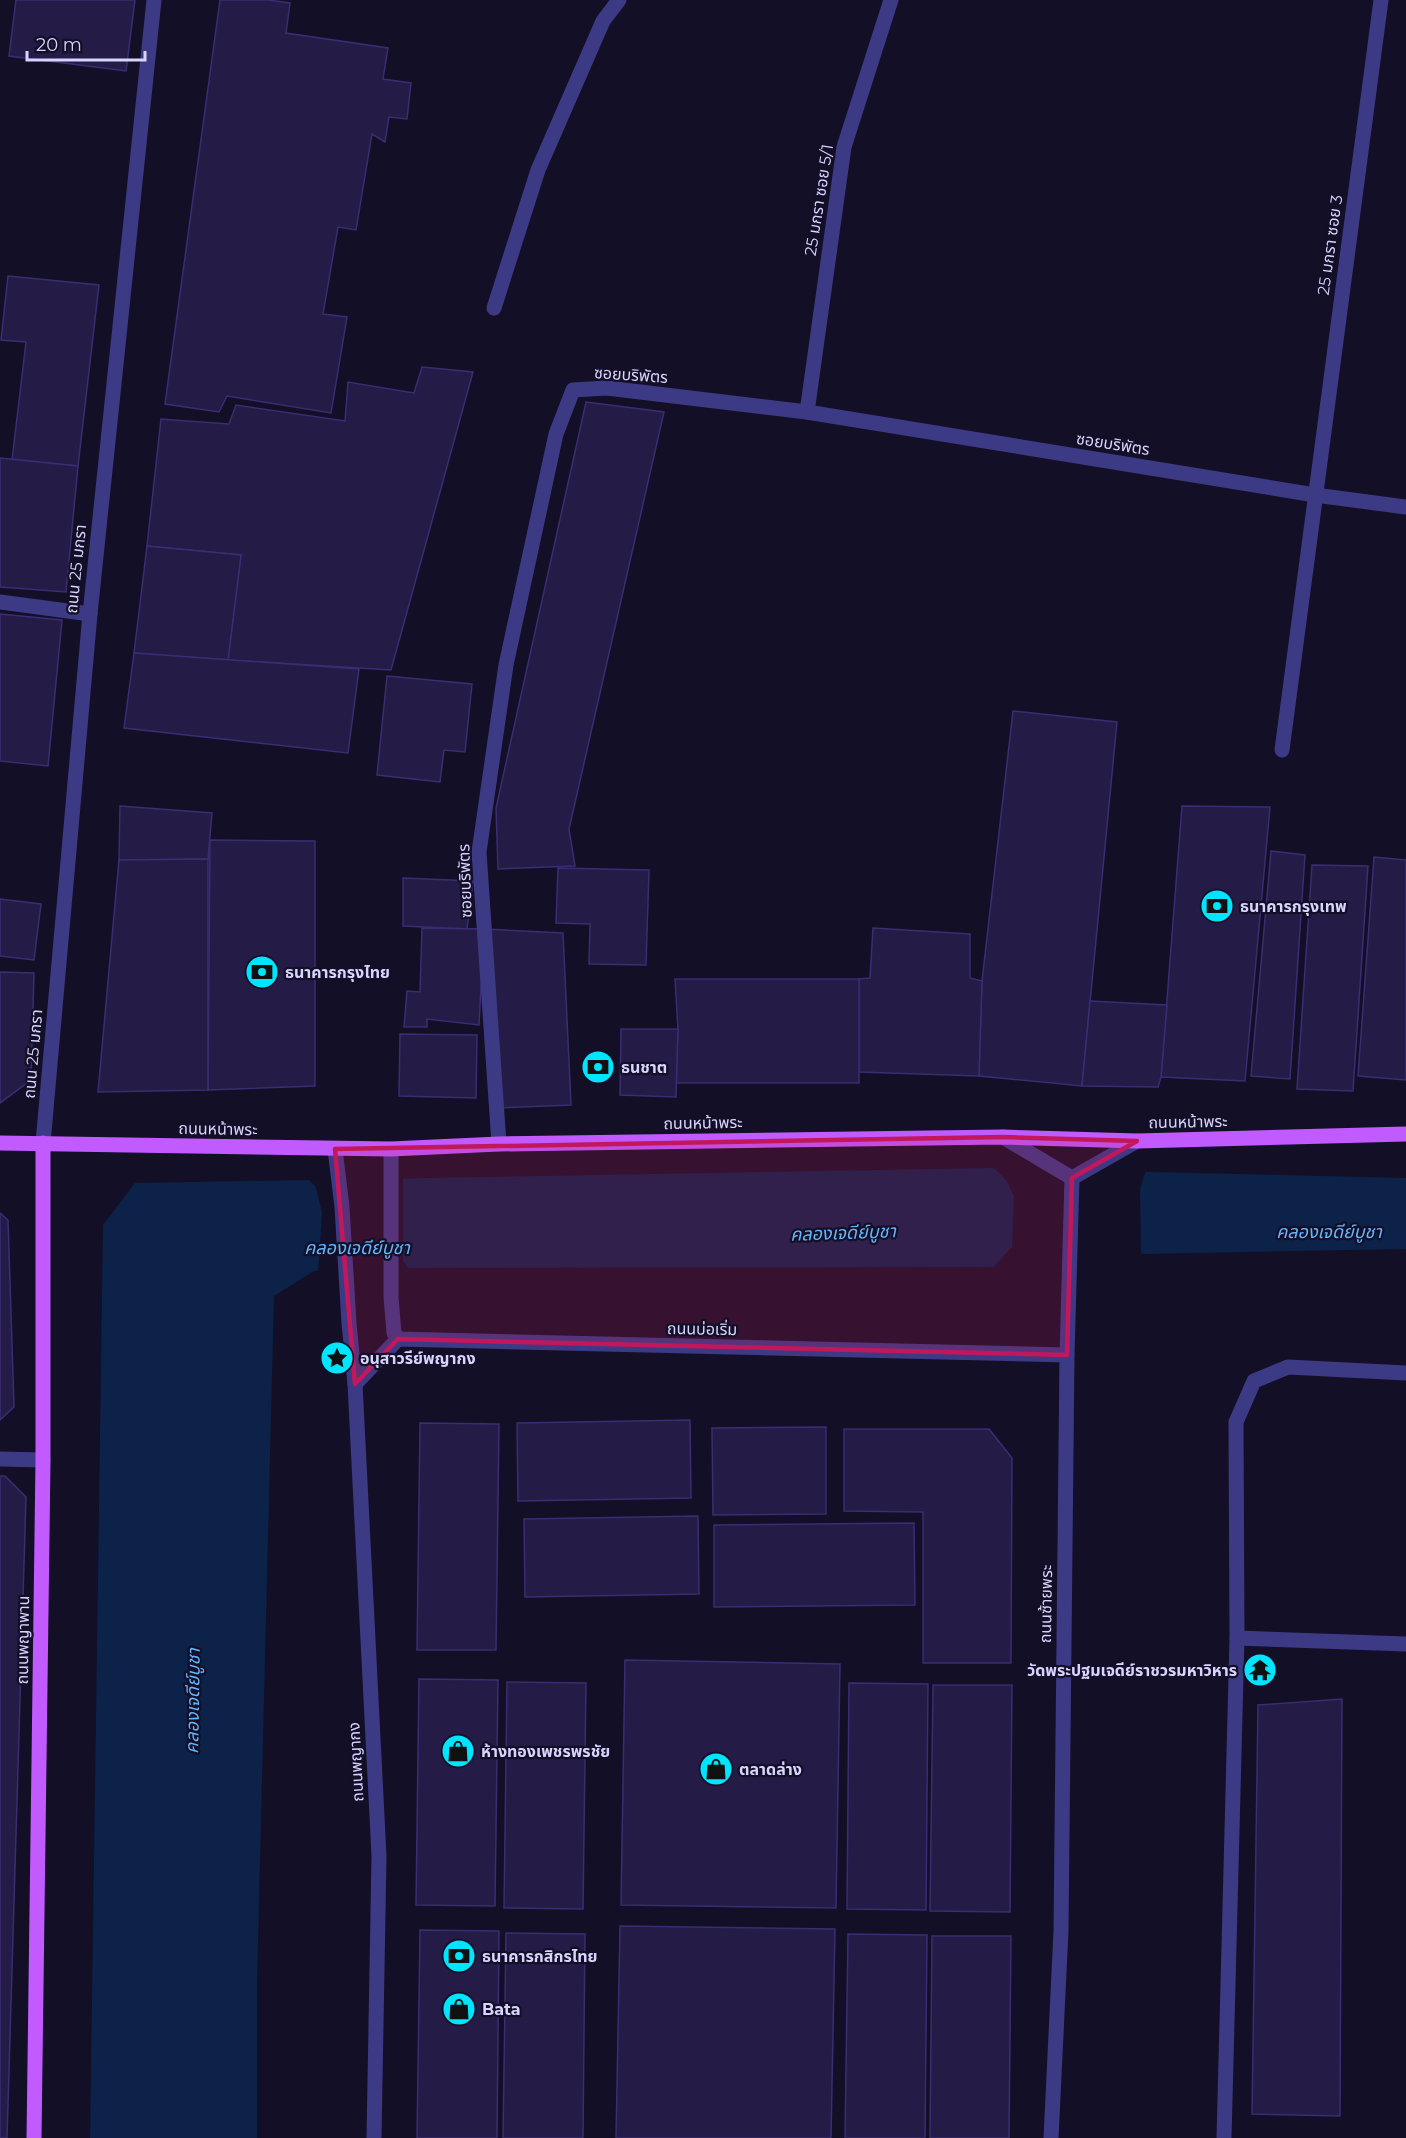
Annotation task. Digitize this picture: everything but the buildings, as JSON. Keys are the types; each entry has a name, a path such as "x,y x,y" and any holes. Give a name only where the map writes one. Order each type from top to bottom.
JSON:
{"main road":[{"name":"ถนนหน้าพระ","path":"0,1143 391,1149 499,1144 1003,1137 1137,1141 1406,1134"},
{"name":"ถนนพญาพาน","path":"34,2138 44,1460 43,1143"}],"street":[{"name":"ถนน 25 มกรา","path":"43,1143 90,614 154,0"},
{"path":"494,308 538,170 603,21 619,0"},
{"name":"25 มกรา ซอย 5/1","path":"807,412 844,147 891,0"},
{"name":"25 มกรา ซอย 3","path":"1282,750 1381,0"},
{"name":"ซอยบริพัตร","path":"499,1144 479,852 507,664 556,434 573,390 607,388 807,412 1316,495 1406,507"},
{"path":"0,602 90,614"},
{"path":"1003,1137 1072,1178 1137,1141"},
{"name":"ถนนพญากง","path":"335,1149 342,1207 355,1384 379,1857 374,2138"},
{"path":"355,1384 398,1339 394,1333 391,1298 391,1149"},
{"name":"ถนนซ้ายพระ","path":"1052,2138 1061,1931 1067,1355 1072,1178"},
{"name":"ถนนบ่อเริ่ม","path":"398,1339 1067,1355"},
{"path":"1224,2138 1237,1638 1236,1422 1254,1381 1288,1367 1406,1373"},
{"path":"0,1459 44,1460"},
{"path":"1237,1638 1406,1644"}],"highlighted area":[{"path":"1003,1137 1137,1141 1072,1178 1067,1355 398,1339 355,1384 335,1149"}],"water":[{"name":"คลองเจดีย์บูชา","path":"988,1168 1406,1178 1406,1249 1145,1254 1011,1248 994,1267 422,1268 314,1271 274,1296 257,1982 257,2138 90,2138 103,1225 135,1183"}],"pier":[{"path":"991,1165 1146,1169 1140,1189 1141,1257 1012,1251 1014,1196 1007,1181"},
{"path":"403,1175 403,1261 411,1272 318,1274 322,1213 316,1187 306,1177"}],"place":[{"name":"ธนาคารกรุงเทพ","path":"1217,906"},
{"name":"ธนาคารกรุงไทย","path":"262,972"},
{"name":"ธนชาต","path":"598,1067"},
{"name":"อนุสาวรีย์พญากง","path":"337,1358"},
{"name":"วัดพระปฐมเจดีย์ราชวรมหาวิหาร","path":"1260,1670"},
{"name":"ห้างทองเพชรพรชัย","path":"458,1751"},
{"name":"ตลาดล่าง","path":"716,1769"},
{"name":"ธนาคารกสิกรไทย","path":"459,1956"},
{"name":"Bata","path":"459,2009"}]}
